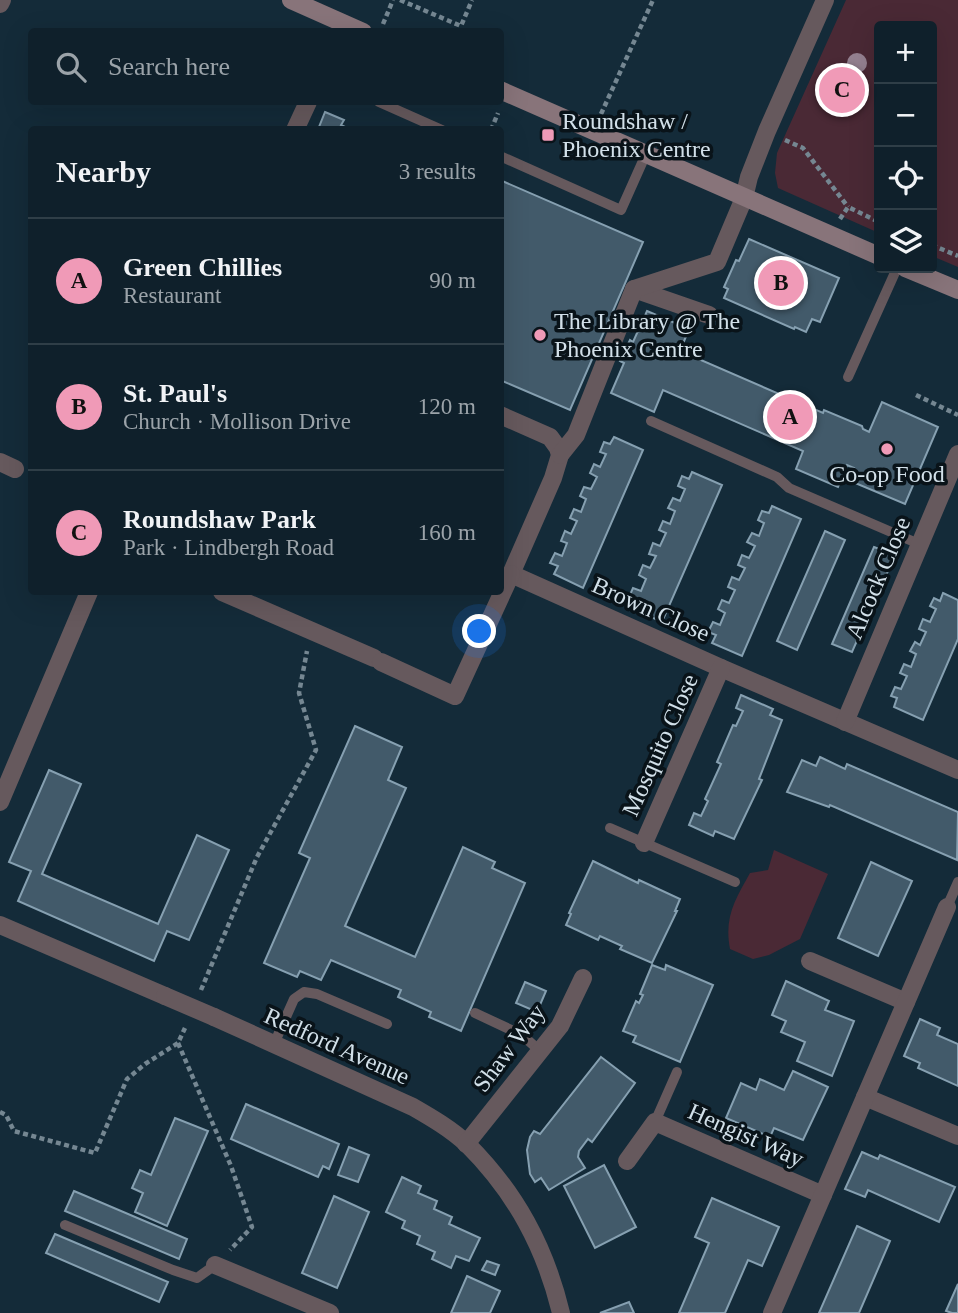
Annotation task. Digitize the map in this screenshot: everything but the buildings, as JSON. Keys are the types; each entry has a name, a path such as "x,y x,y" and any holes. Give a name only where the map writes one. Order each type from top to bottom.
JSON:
{"main road":[{"path":"291,0 342,27"},
{"path":"504,92 874,254"},
{"path":"917,273 958,290"}],"street":[{"path":"634,289 717,262 744,198 767,131 825,0"},
{"path":"298,126 307,105"},
{"path":"634,289 709,315"},
{"path":"504,589 556,471 560,455 576,435 634,289"},
{"path":"504,417 550,437 560,455"},
{"name":"Alcock Close","path":"845,722 958,454"},
{"name":"Brown Close","path":"511,574 958,770"},
{"path":"0,802 88,595"},
{"path":"229,595 455,696 501,595"},
{"name":"Mosquito Close","path":"644,843 721,668"},
{"name":"Hengist Way","path":"772,1313 947,907"},
{"name":"Redford Avenue","path":"0,925 274,1044 413,1107 444,1125 466,1143 493,1174 528,1224 545,1257 561,1313"},
{"path":"810,961 906,1002"},
{"name":"Shaw Way","path":"466,1143 560,1026 583,978"},
{"path":"865,1097 958,1136"},
{"name":"Hengist Way","path":"627,1161 655,1122 823,1195"},
{"path":"215,1265 330,1313"}],"lane":[{"path":"386,105 433,126"},
{"path":"504,158 621,210 646,154"},
{"path":"848,377 895,273"},
{"path":"651,421 777,477 789,488 919,544"},
{"path":"610,828 735,882"},
{"path":"947,907 958,883"},
{"path":"274,1044 294,999 304,992 317,994 387,1024"},
{"path":"475,1013 522,1035 540,1051"},
{"path":"655,1122 677,1072"},
{"path":"65,1225 197,1278 215,1265"}],"path":[{"path":"382,28 393,0"},
{"path":"400,0 461,26 472,0"},
{"path":"593,131 653,0"},
{"path":"767,131 803,148 848,207 874,220"},
{"path":"840,219 848,207"},
{"path":"937,247 958,256"},
{"path":"916,395 958,415"},
{"path":"198,996 257,857 316,750 299,693 311,631"},
{"path":"0,1112 6,1115 14,1131 95,1153 127,1079 178,1043 188,1020"},
{"path":"178,1043 231,1166 252,1227 215,1265"}],"shaded area":[{"path":"846,0 958,0 958,267 937,258 937,21 874,21 874,231 778,188 775,173 777,153"},
{"path":"774,850 828,874 800,939 769,955 753,959 730,949 728,927 735,900 750,873 768,870"}],"place":[{"name":"Roundshaw Park","path":"842,90"},
{"name":"Roundshaw / Phoenix Centre","path":"548,135"},
{"name":"St. Paul's","path":"781,283"},
{"name":"The Library @ The Phoenix Centre","path":"540,335"},
{"name":"Green Chillies","path":"790,417"},
{"name":"Co-op Food","path":"887,449"}]}
